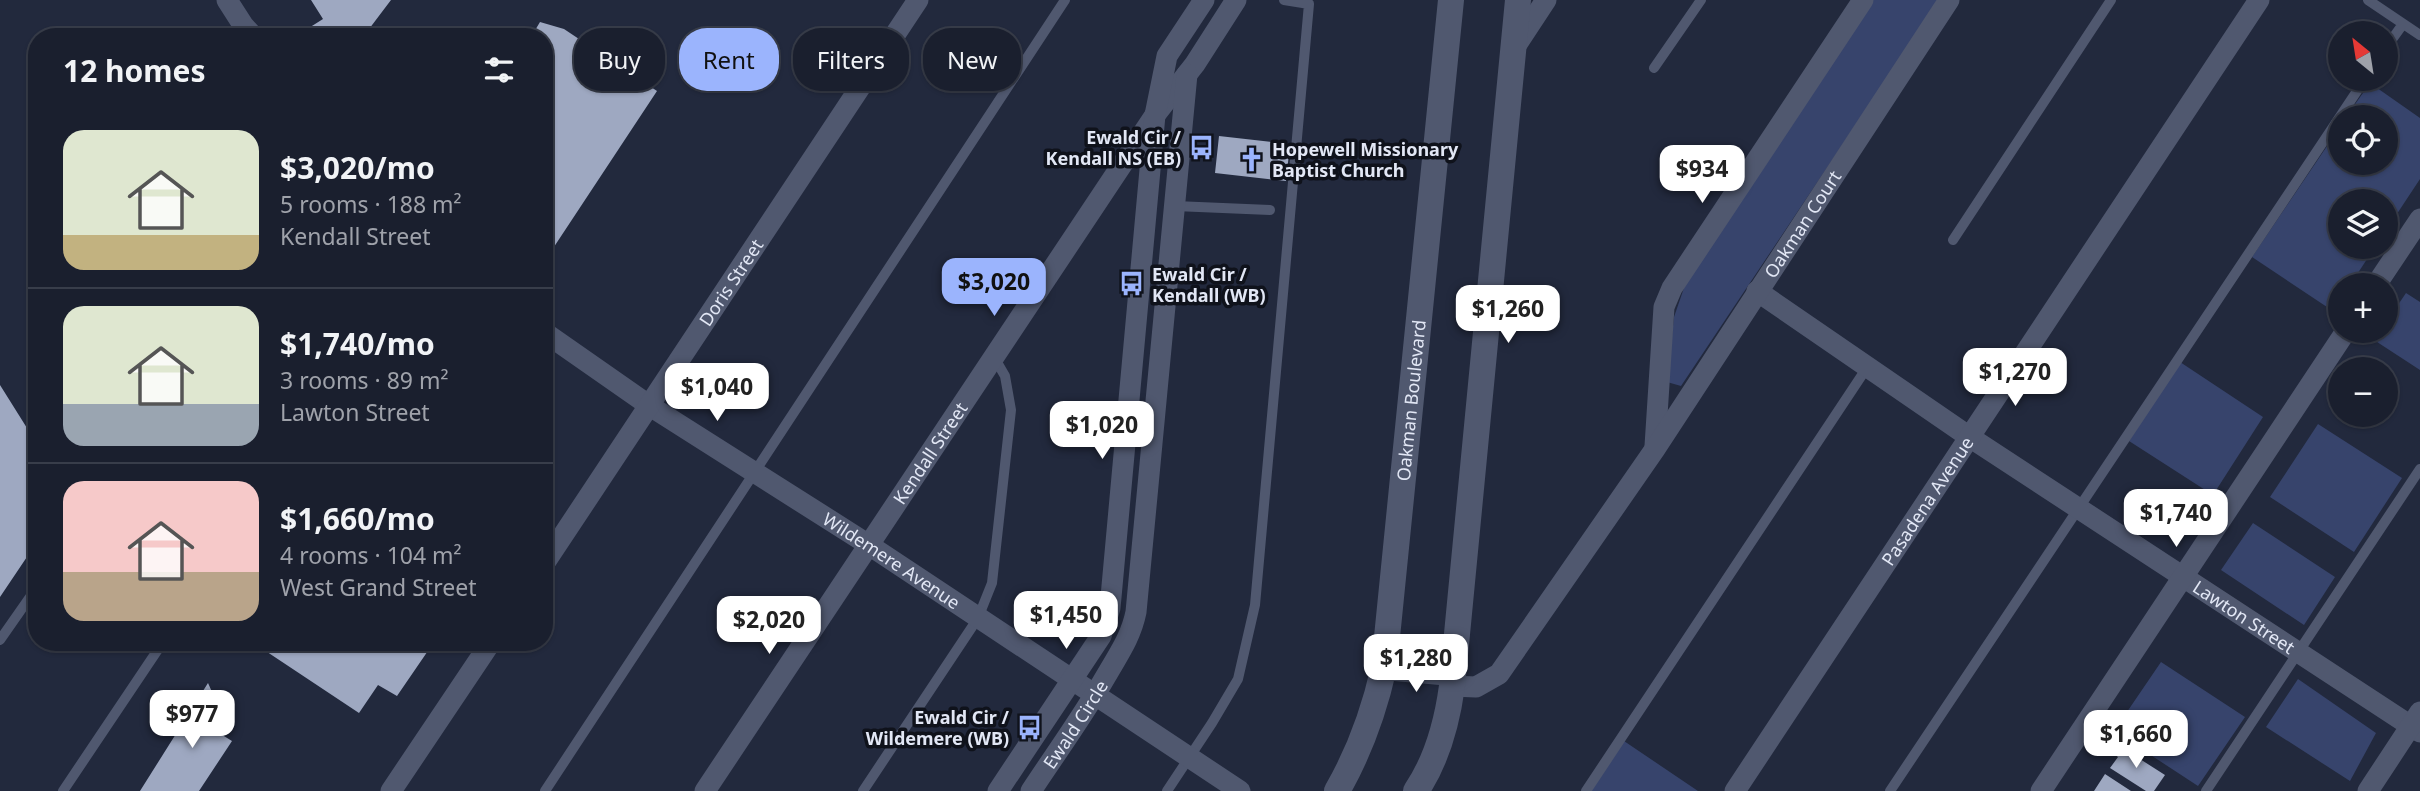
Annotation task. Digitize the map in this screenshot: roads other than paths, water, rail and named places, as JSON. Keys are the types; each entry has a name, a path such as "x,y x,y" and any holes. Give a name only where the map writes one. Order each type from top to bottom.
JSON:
{"street":[{"path":"227,0 246,28"},
{"name":"Doris Street","path":"553,551 918,0"},
{"name":"Kendall Street","path":"1155,115 1167,56 1204,0"},
{"name":"Kendall Street","path":"705,791 1155,115 1187,74 1237,0"},
{"name":"Oakman Boulevard","path":"1336,791 1354,761 1366,732 1376,706 1384,667 1451,0"},
{"path":"1416,791 1425,778 1443,733 1452,680 1518,0"},
{"path":"1513,50 1546,0"},
{"path":"1655,449 1664,307 1672,288 1863,0"},
{"name":"Oakman Court","path":"1452,680 1476,687 1499,674 1655,449 1950,0"},
{"name":"Pasadena Avenue","path":"1735,791 2259,0"},
{"name":"Ewald Circle","path":"1031,791 1128,641 1136,612 1187,74"},
{"name":"Ewald Circle","path":"998,791 1101,636 1110,608 1155,115"},
{"path":"2384,273 2420,219"},
{"name":"Lawton Street","path":"1757,291 1970,438 2298,652 2417,723"},
{"name":"Wildemere Avenue","path":"553,338 650,406 869,545 1240,791"},
{"path":"2041,791 2338,343"},
{"path":"391,791 485,651"},
{"path":"1384,667 1452,680"},
{"path":"2368,791 2417,723"}],"lane":[{"path":"545,791 1065,0"},
{"path":"1167,791 1238,679 1255,605 1308,4 1284,0"},
{"path":"1654,68 1701,0"},
{"path":"1953,240 2111,0"},
{"path":"2368,0 2420,36"},
{"path":"2398,30 2403,23"},
{"path":"1890,791 2357,91"},
{"path":"1175,206 1270,210"},
{"path":"863,791 978,618 992,583 1011,410 1005,376 994,357"},
{"path":"1586,791 1868,366"},
{"path":"2206,791 2420,469"},
{"path":"0,640 28,600"},
{"path":"63,791 157,651"}],"place":[{"name":"Ewald Cir / Kendall NS (EB)","path":"1201,147"},
{"name":"Hopewell Missionary Baptist Church","path":"1252,159"},
{"name":"Ewald Cir / Kendall (WB)","path":"1132,284"},
{"name":"Ewald Cir / Wildemere (WB)","path":"1029,727"}]}
